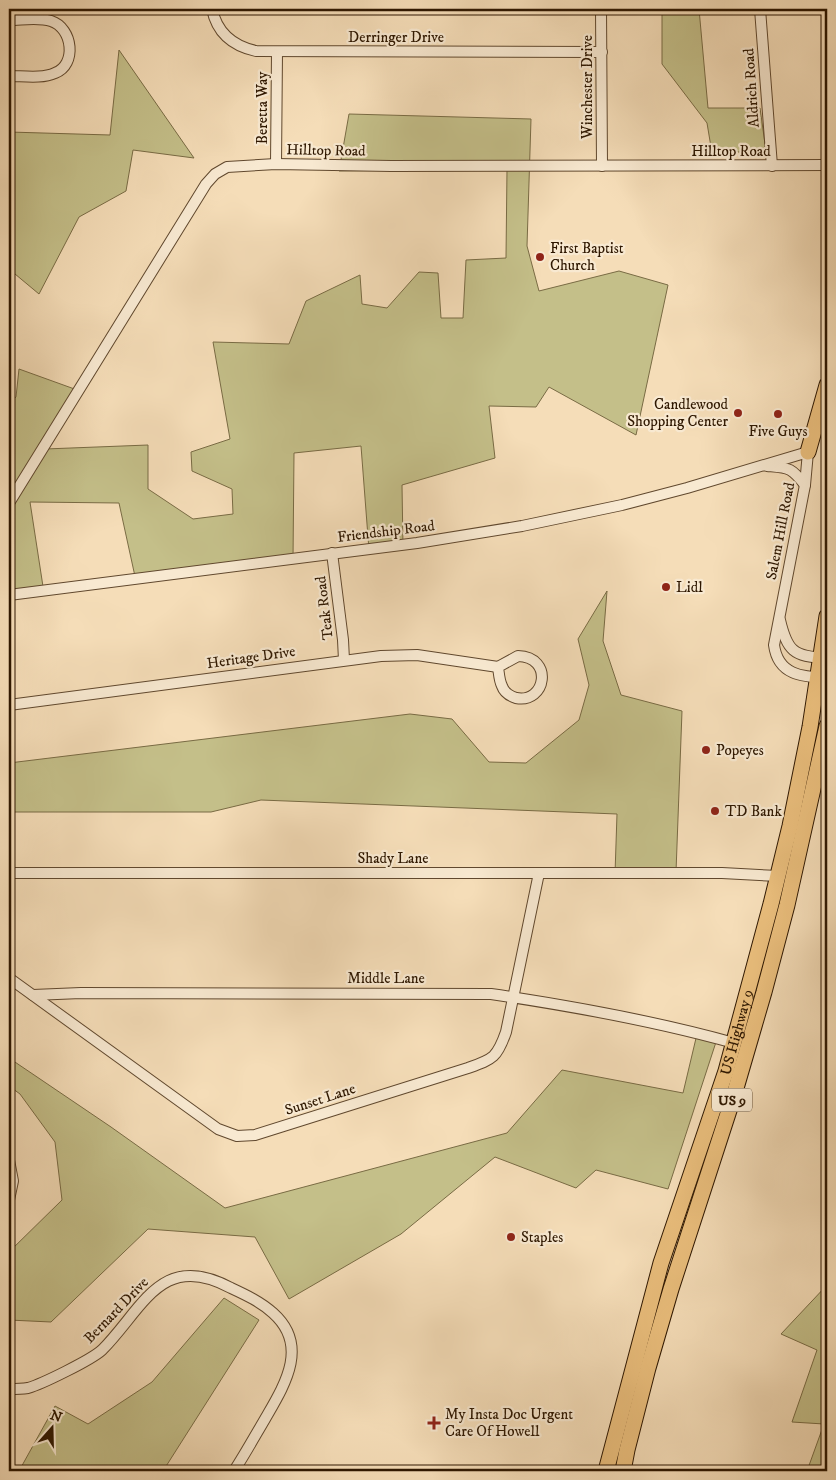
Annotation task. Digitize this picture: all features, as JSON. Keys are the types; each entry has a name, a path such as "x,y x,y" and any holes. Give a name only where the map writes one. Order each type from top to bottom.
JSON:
{"highway":[{"path":"808,452 827,385"},
{"name":"US Highway 9","path":"606,1471 666,1242 726,1071 778,876 822,678 827,616"},
{"name":"US Highway 9","path":"623,1471 626,1450 671,1289 734,1095 764,992 787,905 827,726"}],"street":[{"name":"Derringer Drive","path":"212,9 222,32 233,43 245,49 256,51 602,52"},
{"name":"Winchester Drive","path":"602,9 602,166"},
{"name":"Aldrich Road","path":"760,9 772,166"},
{"path":"9,20 51,21 58,24 65,31 69,46 69,53 64,66 55,74 46,76 9,76"},
{"name":"Beretta Way","path":"276,164 278,125 277,52"},
{"name":"Hilltop Road","path":"9,503 206,184 215,174 227,167 276,164 391,166 827,165"},
{"name":"Friendship Road","path":"9,595 436,540 522,526 622,505 808,452"},
{"name":"Salem Hill Road","path":"808,452 805,485 774,645 776,657 792,673 822,678"},
{"name":"Friendship Road","path":"761,465 790,469 805,485"},
{"name":"Teak Road","path":"332,553 344,660"},
{"name":"Salem Hill Road","path":"779,616 784,639 791,649 798,653 824,658"},
{"name":"Heritage Drive","path":"9,704 382,656 417,655 498,667"},
{"path":"526,656 533,659 538,665 542,676 542,684 535,694 528,698 514,697 507,693 500,684 498,667 513,657 526,656"},
{"name":"Shady Lane","path":"9,873 722,873 778,876"},
{"name":"Sunset Lane","path":"9,978 203,1119 224,1132 237,1136 255,1134 468,1068 491,1059 499,1052 514,997 539,873"},
{"name":"Middle Lane","path":"32,995 81,993 491,994 548,1003 701,1034 734,1043"},
{"path":"9,1160 13,1181 9,1200"},
{"name":"Bernard Drive","path":"9,1390 34,1386 97,1354 150,1294 169,1280 184,1276 198,1276 218,1280 253,1299 276,1316 286,1330 291,1347 291,1366 286,1383 234,1471"}],"shaded area":[{"path":"662,9 699,9 708,108 760,108 766,151 712,153 707,123 662,64"},
{"path":"119,50 194,158 133,150 126,191 79,217 39,294 9,269 9,132 110,135"},
{"path":"349,114 531,119 527,246 539,291 619,271 668,285 636,435 549,387 536,407 489,406 495,458 402,485 403,547 369,550 361,446 294,453 293,560 136,581 119,503 30,502 44,593 9,598 9,403 16,397 19,369 80,391 45,449 148,445 148,489 193,519 233,514 232,489 192,471 191,452 230,439 213,342 289,344 306,301 360,275 362,304 387,308 419,272 438,273 441,318 463,318 466,260 506,258 507,169 339,171"},
{"path":"607,591 603,641 621,695 682,711 676,872 615,874 617,814 261,800 211,812 9,812 9,763 410,714 452,719 489,762 526,763 579,720 589,685 578,639"},
{"path":"697,1034 717,1039 668,1189 596,1170 576,1188 495,1157 401,1234 289,1299 255,1237 148,1229 51,1322 9,1320 9,1252 62,1200 55,1142 20,1094 9,1086 9,1058 111,1127 225,1208 507,1133 562,1070 683,1093"},
{"path":"827,1285 827,1471 807,1471 824,1424 792,1422 817,1350 781,1334"},
{"path":"224,1298 259,1320 163,1471 19,1471 55,1406 88,1424 152,1382"}],"place":[{"name":"First Baptist Church","path":"540,257"},
{"name":"Candlewood Shopping Center","path":"738,413"},
{"name":"Five Guys","path":"778,414"},
{"name":"Lidl","path":"666,587"},
{"name":"Popeyes","path":"706,750"},
{"name":"TD Bank","path":"715,811"},
{"name":"Staples","path":"511,1237"},
{"name":"My Insta Doc Urgent Care Of Howell","path":"434,1423"}]}
